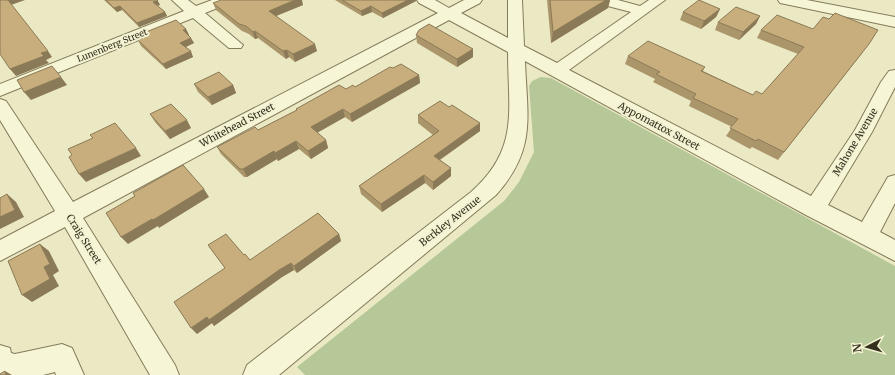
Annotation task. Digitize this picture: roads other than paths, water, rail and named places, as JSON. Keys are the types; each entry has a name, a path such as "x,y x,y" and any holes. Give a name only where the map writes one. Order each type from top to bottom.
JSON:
{"street":[{"path":"179,0 235,45"},
{"name":"Lunenberg Street","path":"0,90 225,0"},
{"name":"Appomattox Street","path":"424,0 895,251"},
{"name":"Whitehead Street","path":"0,251 475,0"},
{"name":"Berkley Avenue","path":"257,375 458,214 480,199 494,185 507,167 515,149 518,134 515,0"},
{"path":"601,0 643,11"},
{"path":"557,71 658,0"},
{"path":"785,0 895,22"},
{"name":"Mahone Avenue","path":"814,208 863,132 887,86 895,75"},
{"name":"Craig Street","path":"0,105 96,257 164,375"},
{"path":"866,236 895,183"},
{"path":"0,358 2,363 15,368 66,366"}]}
